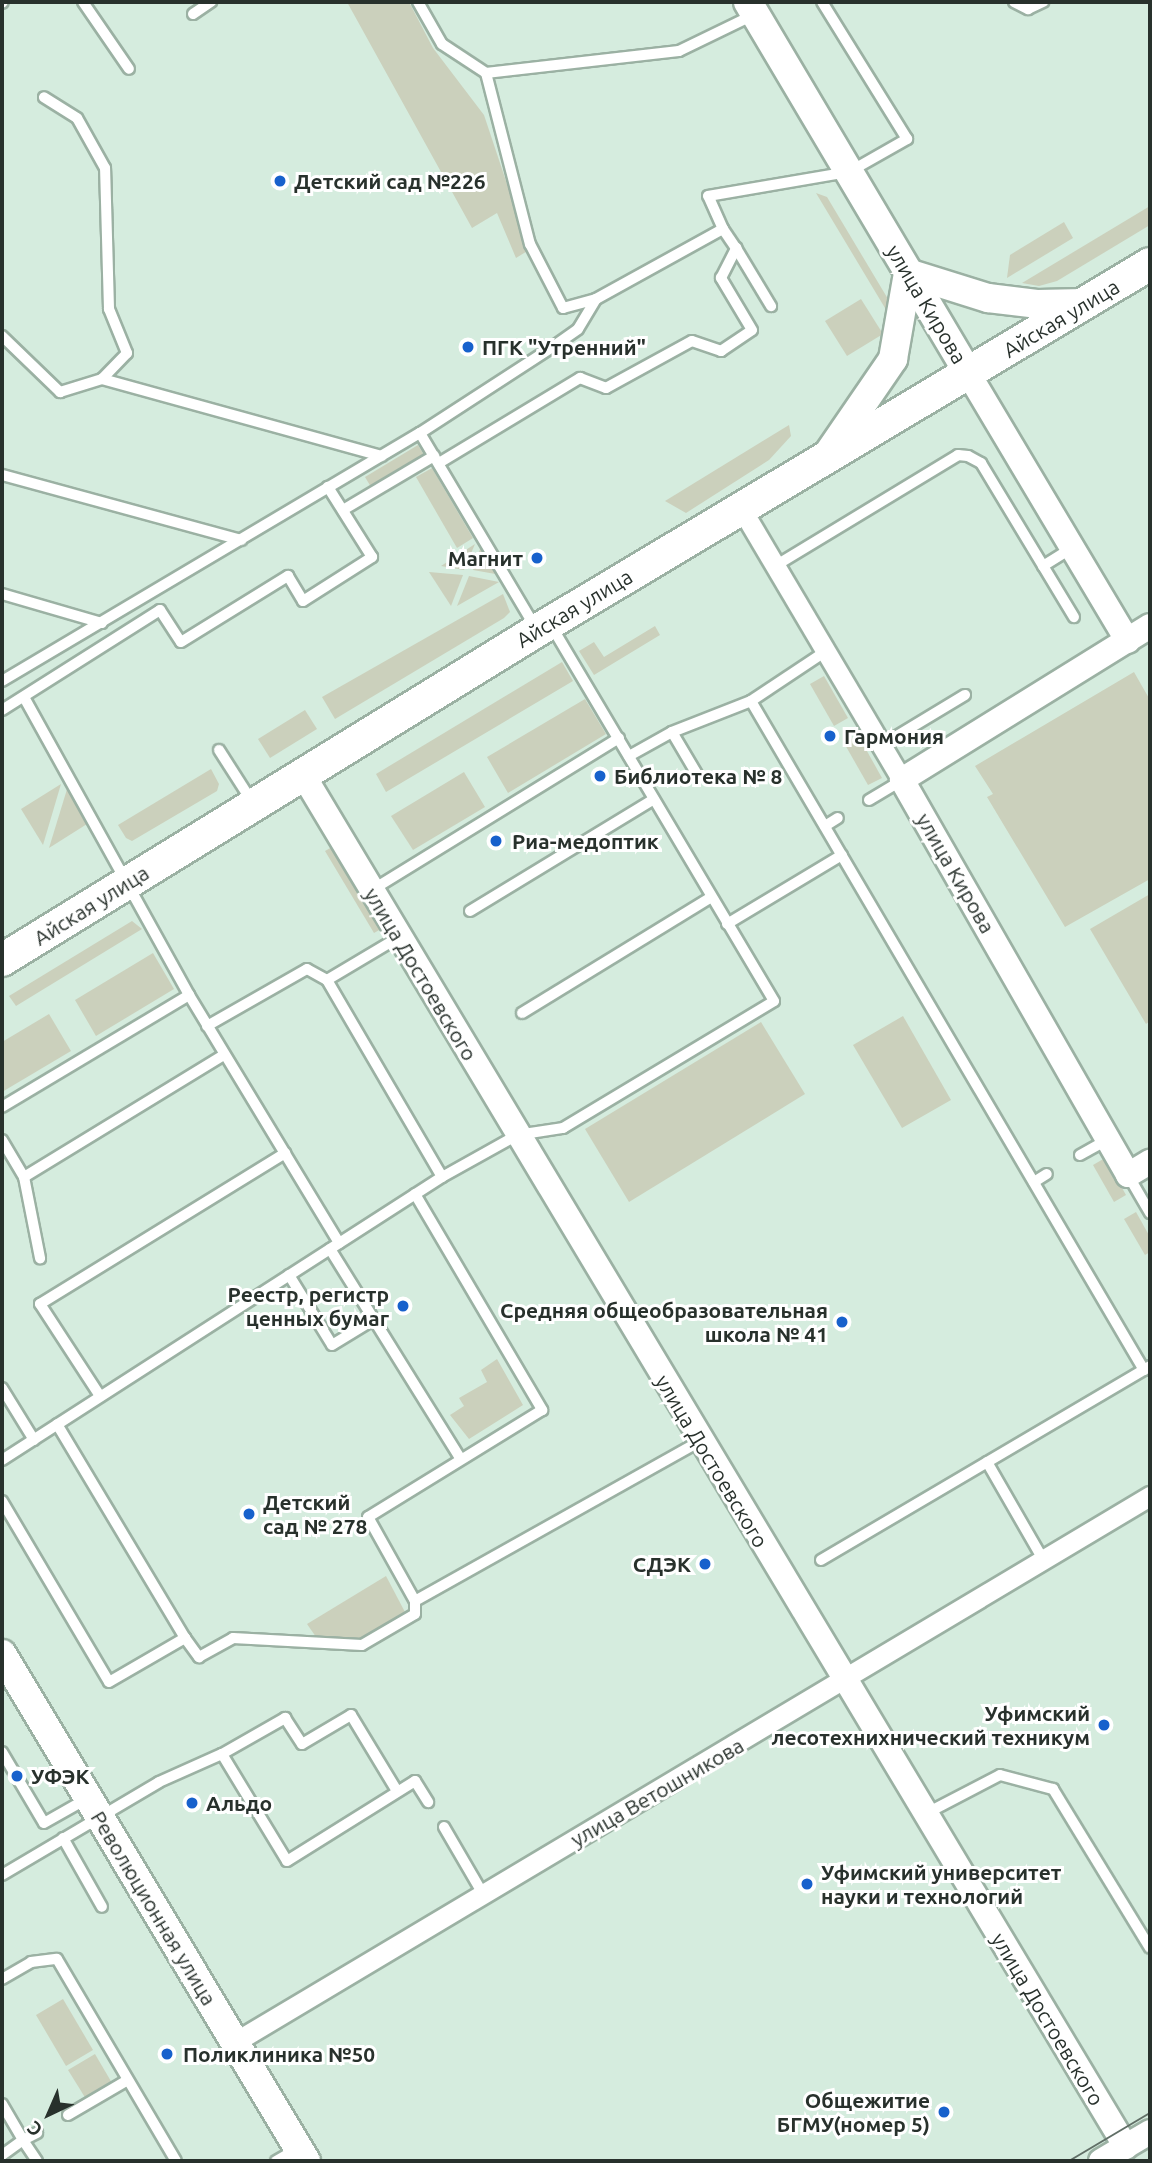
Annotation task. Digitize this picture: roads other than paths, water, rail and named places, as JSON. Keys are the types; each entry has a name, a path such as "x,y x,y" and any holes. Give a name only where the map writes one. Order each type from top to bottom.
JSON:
{"main road":[{"name":"улица Кирова","path":"752,8 968,373"},
{"name":"Айская улица","path":"2,960 543,626 820,465 1150,264"},
{"path":"820,465 893,359 908,273 988,298 1037,304 1086,303"},
{"name":"Революционная улица","path":"2,1654 235,2042 294,2157"}],"street":[{"name":"улица Кирова","path":"968,373 1128,641"},
{"path":"741,509 902,780 1150,626"},
{"name":"улица Достоевского","path":"302,774 843,1682 1125,2147"},
{"name":"улица Кирова","path":"902,780 1128,1175"},
{"path":"1128,1175 1150,1162"},
{"name":"улица Ветошникова","path":"235,2042 843,1682 1150,1496"},
{"path":"1101,2161 1150,2132"}],"lane":[{"path":"83,2 129,69"},
{"path":"193,14 211,2"},
{"path":"418,2 442,44 486,73 679,51 752,8"},
{"path":"771,306 723,229 708,197 849,172 907,139 822,2"},
{"path":"1014,2 1028,9 1043,2"},
{"path":"486,73 530,244 563,308 596,299 723,229"},
{"path":"2,336 60,392 102,379 127,353 109,309 105,168 77,118 44,97"},
{"path":"343,510 580,379 607,388 692,341 721,351 752,330 721,278 736,248"},
{"path":"2,681 421,433 578,328 596,299"},
{"path":"102,379 382,456"},
{"path":"2,1460 442,1177 517,1135 563,1128 774,1001 619,738 543,626 421,433"},
{"path":"775,566 958,455 981,463 1074,617"},
{"path":"2,475 240,540"},
{"path":"2,710 25,699 160,610 180,642 288,576 303,601 372,557 328,487"},
{"path":"1044,566 1072,548"},
{"path":"2,594 102,623"},
{"path":"629,756 672,732 751,701 826,651"},
{"path":"882,746 965,695"},
{"path":"25,699 189,995 340,1242"},
{"path":"751,701 1034,1182 1147,1368 821,1560"},
{"path":"672,732 698,776"},
{"path":"372,891 619,738"},
{"path":"219,750 253,804"},
{"path":"869,800 902,780"},
{"path":"470,911 654,799"},
{"path":"825,826 838,818"},
{"path":"727,924 842,855"},
{"path":"522,1013 711,897"},
{"path":"327,980 399,937"},
{"path":"207,1026 307,970 327,980 442,1177"},
{"path":"2,1107 189,995"},
{"path":"24,1177 224,1055"},
{"path":"1080,1155 1107,1139"},
{"path":"2,1140 24,1177 40,1258"},
{"path":"100,1396 40,1304 285,1153"},
{"path":"1034,1182 1047,1174"},
{"path":"1128,1175 1150,1213"},
{"path":"57,1424 200,1657 233,1638 362,1645 415,1614 415,1601 368,1517 542,1410 415,1194"},
{"path":"330,1249 460,1458"},
{"path":"289,1275 332,1345 373,1320"},
{"path":"2,1388 34,1440"},
{"path":"415,1601 700,1441"},
{"path":"987,1462 1044,1561"},
{"path":"2,1501 109,1682 186,1638"},
{"path":"2,1752 44,1823 159,1782 222,1754 285,1718 302,1744 351,1715 397,1791"},
{"path":"222,1754 287,1861 415,1781 428,1802"},
{"path":"924,1815 1000,1775 1053,1789 1150,1948"},
{"path":"2,1875 63,1838 94,1807"},
{"path":"444,1827 483,1894"},
{"path":"63,1838 102,1907"},
{"path":"2,1979 31,1962 57,1959 176,2161"},
{"path":"68,2115 128,2080"},
{"path":"2,2104 37,2161"},
{"path":"2,2155 37,2133"}],"tram line":[{"path":"1069,2161 1150,2113"}],"place":[{"name":"Детский сад №226","path":"280,181"},
{"name":"ПГК \"Утренний\"","path":"468,347"},
{"name":"Магнит","path":"537,558"},
{"name":"Гармония","path":"830,736"},
{"name":"Библиотека № 8","path":"600,776"},
{"name":"Риа-медоптик","path":"496,841"},
{"name":"Реестр, регистр ценных бумаг","path":"403,1306"},
{"name":"Средняя общеобразовательная школа № 41","path":"842,1322"},
{"name":"Детский сад № 278","path":"249,1514"},
{"name":"СДЭК","path":"705,1564"},
{"name":"Уфимский лесотехнихнический техникум","path":"1104,1725"},
{"name":"УФЭК","path":"17,1776"},
{"name":"Альдо","path":"192,1803"},
{"name":"Уфимский университет науки и технологий","path":"807,1884"},
{"name":"Поликлиника №50","path":"167,2054"},
{"name":"Общежитие БГМУ(номер 5)","path":"944,2112"}]}
